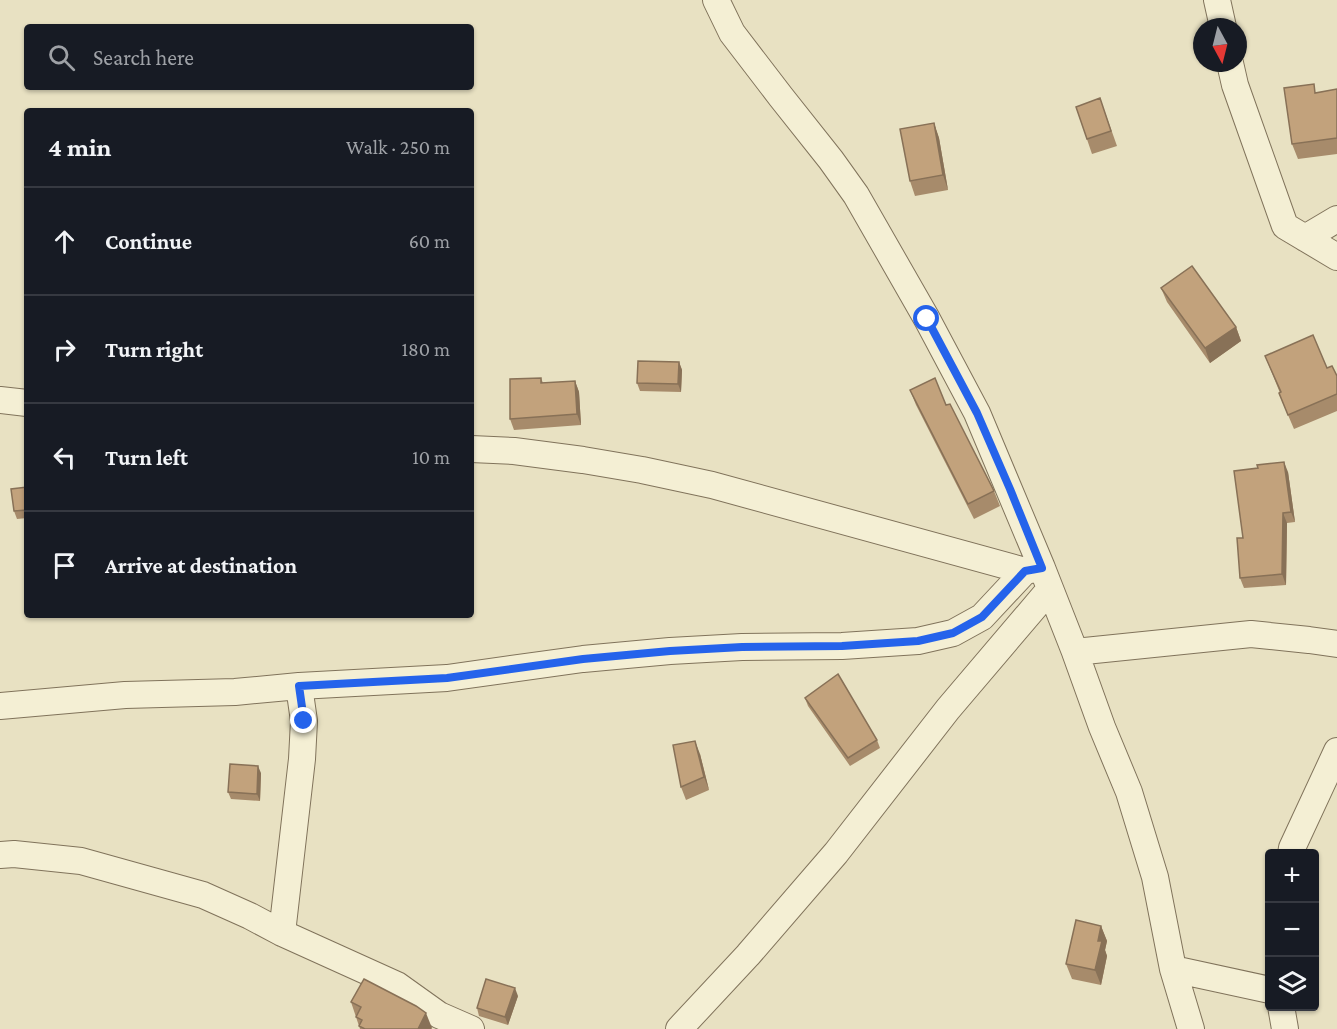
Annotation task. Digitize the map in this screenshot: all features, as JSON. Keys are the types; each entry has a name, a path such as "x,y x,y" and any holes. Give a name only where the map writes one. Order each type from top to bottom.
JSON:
{"street":[{"path":"716,0 732,33 856,195 927,319 977,413 1010,489 1039,576 1075,652 1129,792 1155,877 1173,969 1191,1029"},
{"path":"1217,0 1221,18"},
{"path":"1232,72 1285,226 1337,257"},
{"path":"1305,238 1337,219"},
{"path":"0,400 24,403"},
{"path":"474,449 583,460 700,482 1039,576"},
{"path":"0,706 125,695 235,692 447,678 583,659 670,651 742,647 842,646 918,641 953,633 982,617 1039,576"},
{"path":"679,1029 748,955 836,853 948,709 1039,576"},
{"path":"1075,652 1251,634 1337,644"},
{"path":"282,933 302,759 304,721 299,686"},
{"path":"1292,849 1337,751"},
{"path":"0,855 14,854 81,861 203,895 396,985 439,1022 471,1029"},
{"path":"1173,969 1265,989"},
{"path":"1282,1011 1285,1029"}],"building":[{"path":"1314,84 1315,93 1337,89 1337,138 1292,144 1284,88"},
{"path":"1100,98 1111,131 1087,139 1076,107"},
{"path":"934,123 943,175 910,181 900,129"},
{"path":"1192,266 1236,327 1205,348 1161,288"},
{"path":"1313,335 1327,368 1332,366 1337,376 1337,394 1288,415 1279,393 1281,392 1265,356"},
{"path":"638,361 679,362 678,384 637,383"},
{"path":"541,378 541,383 575,381 577,414 510,419 510,379"},
{"path":"935,378 946,405 950,404 994,491 968,504 910,390"},
{"path":"1284,462 1291,512 1283,513 1282,574 1240,578 1237,538 1243,538 1234,471 1258,468 1257,465"},
{"path":"24,487 24,510 14,511 11,489"},
{"path":"838,674 877,740 848,758 805,698"},
{"path":"695,741 704,777 681,787 673,745"},
{"path":"230,764 258,766 257,794 228,792"},
{"path":"1076,920 1101,926 1098,941 1102,941 1095,970 1066,964"},
{"path":"364,979 426,1013 418,1029 365,1029 359,1026 362,1020 356,1017 361,1007 351,1002"},
{"path":"486,979 515,988 505,1017 477,1008"}],"route":[{"path":"304,721 299,686 447,678 583,659 670,651 742,647 842,646 918,641 953,633 982,617 1025,571 1042,568 977,413 927,319"}]}
